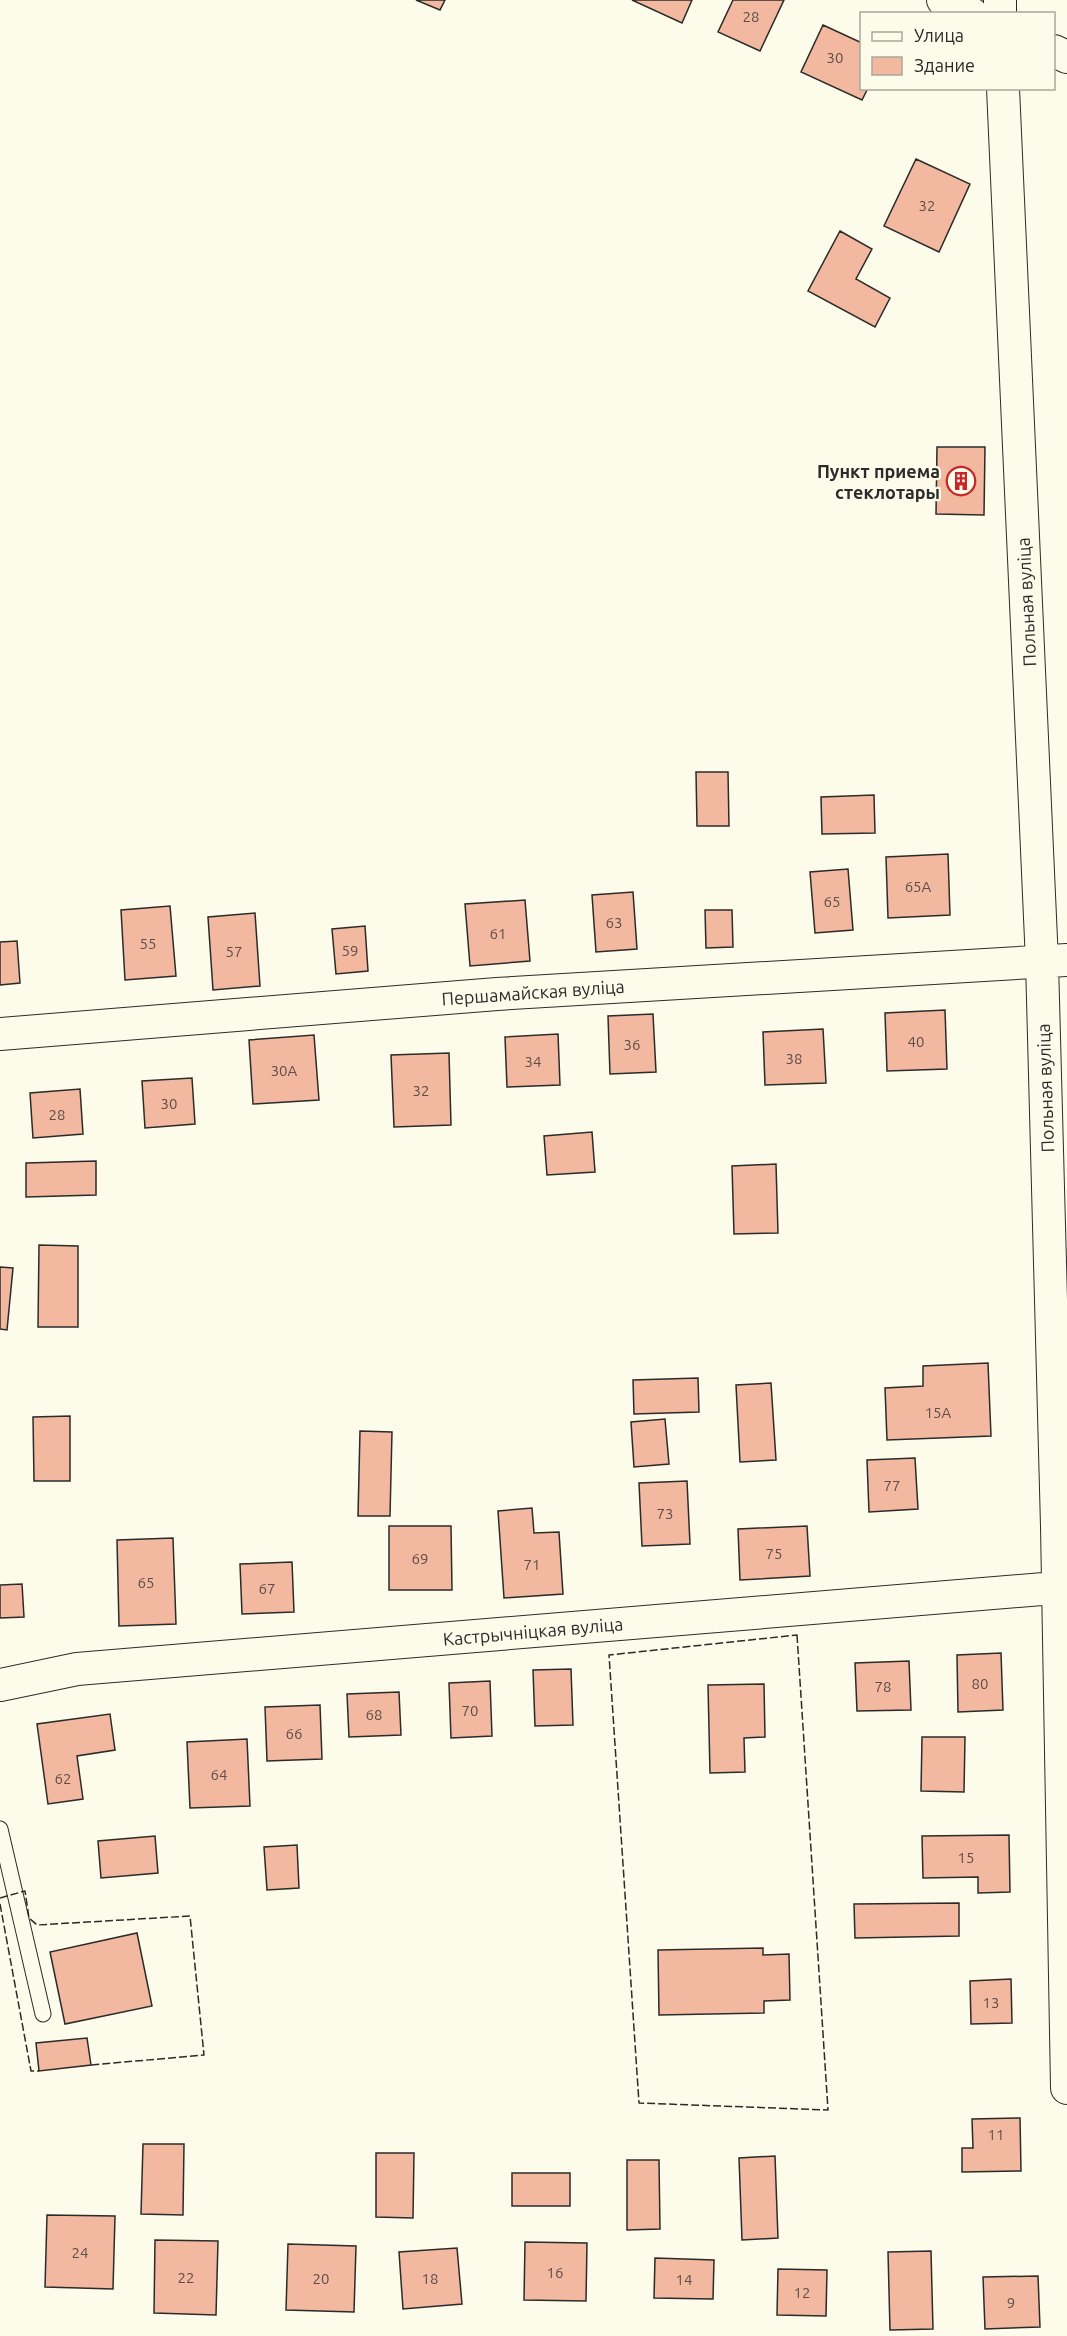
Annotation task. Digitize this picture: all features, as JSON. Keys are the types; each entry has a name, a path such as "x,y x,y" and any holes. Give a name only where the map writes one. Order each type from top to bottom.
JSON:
{"street":[{"path":"944,0 968,12"},
{"name":"Польная вуліца","path":"1003,90 1054,961 1067,2088"},
{"name":"Першамайская вуліца","path":"0,1034 497,994 1054,961"},
{"name":"Кастрычніцкая вуліца","path":"0,1685 77,1669 1062,1587"}],"lane":[{"path":"0,1829 43,2014"}],"building":[{"path":"416,0 445,0 440,10"},
{"path":"632,0 692,0 682,23"},
{"path":"733,0 784,0 760,51 718,32"},
{"path":"823,25 860,42 860,90 867,90 862,100 801,72"},
{"path":"916,159 970,184 939,252 884,226"},
{"path":"840,231 872,249 856,279 890,298 875,327 808,291"},
{"name":"Пункт приема стеклотары","path":"937,447 985,447 984,515 936,514"},
{"path":"696,772 728,772 729,826 697,826"},
{"path":"874,795 875,833 822,834 821,797"},
{"path":"948,854 950,915 888,918 886,857"},
{"path":"848,869 853,930 815,933 810,872"},
{"path":"633,892 637,949 596,952 592,895"},
{"path":"525,900 530,961 470,966 465,904"},
{"path":"170,906 176,976 125,980 121,910"},
{"path":"705,910 732,910 733,947 706,948"},
{"path":"255,913 260,986 213,990 208,917"},
{"path":"365,926 368,971 336,974 332,929"},
{"path":"17,941 20,983 0,985 0,942"},
{"path":"945,1010 947,1069 887,1071 885,1013"},
{"path":"653,1014 656,1072 610,1074 608,1016"},
{"path":"823,1029 826,1083 765,1085 763,1032"},
{"path":"558,1034 560,1085 507,1087 505,1037"},
{"path":"314,1035 319,1100 253,1104 249,1040"},
{"path":"449,1053 451,1125 394,1127 391,1055"},
{"path":"192,1078 195,1124 145,1128 142,1081"},
{"path":"80,1089 83,1134 33,1138 30,1093"},
{"path":"592,1132 595,1172 547,1175 544,1136"},
{"path":"96,1161 96,1195 26,1197 26,1163"},
{"path":"776,1164 778,1233 734,1234 732,1166"},
{"path":"39,1245 78,1246 78,1327 38,1327"},
{"path":"0,1267 13,1268 7,1330 0,1329"},
{"path":"988,1363 991,1436 887,1440 885,1388 923,1386 923,1366"},
{"path":"698,1378 699,1412 634,1414 633,1380"},
{"path":"771,1383 776,1460 740,1462 736,1385"},
{"path":"70,1416 70,1481 34,1481 33,1417"},
{"path":"665,1419 669,1464 634,1467 631,1422"},
{"path":"360,1431 392,1432 390,1516 358,1516"},
{"path":"915,1458 918,1509 869,1512 867,1460"},
{"path":"687,1481 690,1544 642,1546 639,1483"},
{"path":"532,1508 534,1533 559,1532 563,1594 504,1598 498,1511"},
{"path":"389,1526 451,1526 452,1590 389,1590"},
{"path":"807,1526 810,1576 740,1580 738,1529"},
{"path":"173,1538 176,1624 119,1626 117,1540"},
{"path":"292,1562 294,1612 242,1614 240,1564"},
{"path":"22,1584 24,1617 0,1618 0,1585"},
{"path":"1001,1653 1003,1710 958,1712 957,1655"},
{"path":"909,1661 911,1710 857,1711 855,1663"},
{"path":"571,1669 573,1725 535,1726 533,1670"},
{"path":"490,1681 492,1736 451,1738 449,1683"},
{"path":"764,1684 765,1737 744,1738 745,1772 710,1773 708,1685"},
{"path":"399,1692 401,1735 349,1737 347,1694"},
{"path":"320,1705 322,1759 267,1761 265,1707"},
{"path":"110,1714 115,1750 77,1756 83,1799 48,1804 37,1724"},
{"path":"922,1737 965,1737 964,1792 921,1791"},
{"path":"247,1739 250,1806 190,1808 187,1742"},
{"path":"1009,1835 1010,1892 978,1893 978,1877 923,1878 922,1836"},
{"path":"155,1836 158,1873 101,1878 98,1841"},
{"path":"297,1845 299,1888 267,1890 264,1847"},
{"path":"959,1903 959,1936 855,1938 854,1904"},
{"path":"137,1933 152,2006 65,2024 50,1952"},
{"path":"763,1948 763,1955 789,1954 790,2000 764,2001 764,2013 659,2015 658,1950"},
{"path":"1011,1979 1012,2023 971,2024 970,1981"},
{"path":"87,2038 91,2065 39,2071 36,2043"},
{"path":"1020,2118 1021,2171 962,2172 962,2148 973,2148 972,2119"},
{"path":"143,2144 184,2144 183,2215 141,2214"},
{"path":"376,2153 414,2153 413,2218 376,2217"},
{"path":"775,2156 778,2238 742,2240 739,2158"},
{"path":"627,2160 659,2160 660,2229 627,2230"},
{"path":"512,2173 570,2173 570,2206 512,2206"},
{"path":"47,2215 115,2216 113,2289 45,2287"},
{"path":"155,2240 218,2241 216,2315 154,2313"},
{"path":"525,2242 587,2243 586,2301 524,2300"},
{"path":"288,2244 356,2246 354,2312 286,2310"},
{"path":"457,2248 462,2304 403,2309 399,2252"},
{"path":"931,2251 933,2329 890,2330 888,2252"},
{"path":"655,2258 714,2260 713,2299 654,2298"},
{"path":"778,2269 827,2270 826,2316 777,2315"},
{"path":"1038,2276 1040,2327 985,2329 983,2277"}],"fence":[{"path":"797,1635 828,2110 639,2103 609,1655 797,1635"},
{"path":"0,1898 25,1891 29,1918 37,1925 190,1916 204,2055 91,2065"},
{"path":"0,1904 31,2071 39,2071"}],"place":[{"name":"Пункт приема стеклотары","path":"961,481"}]}
